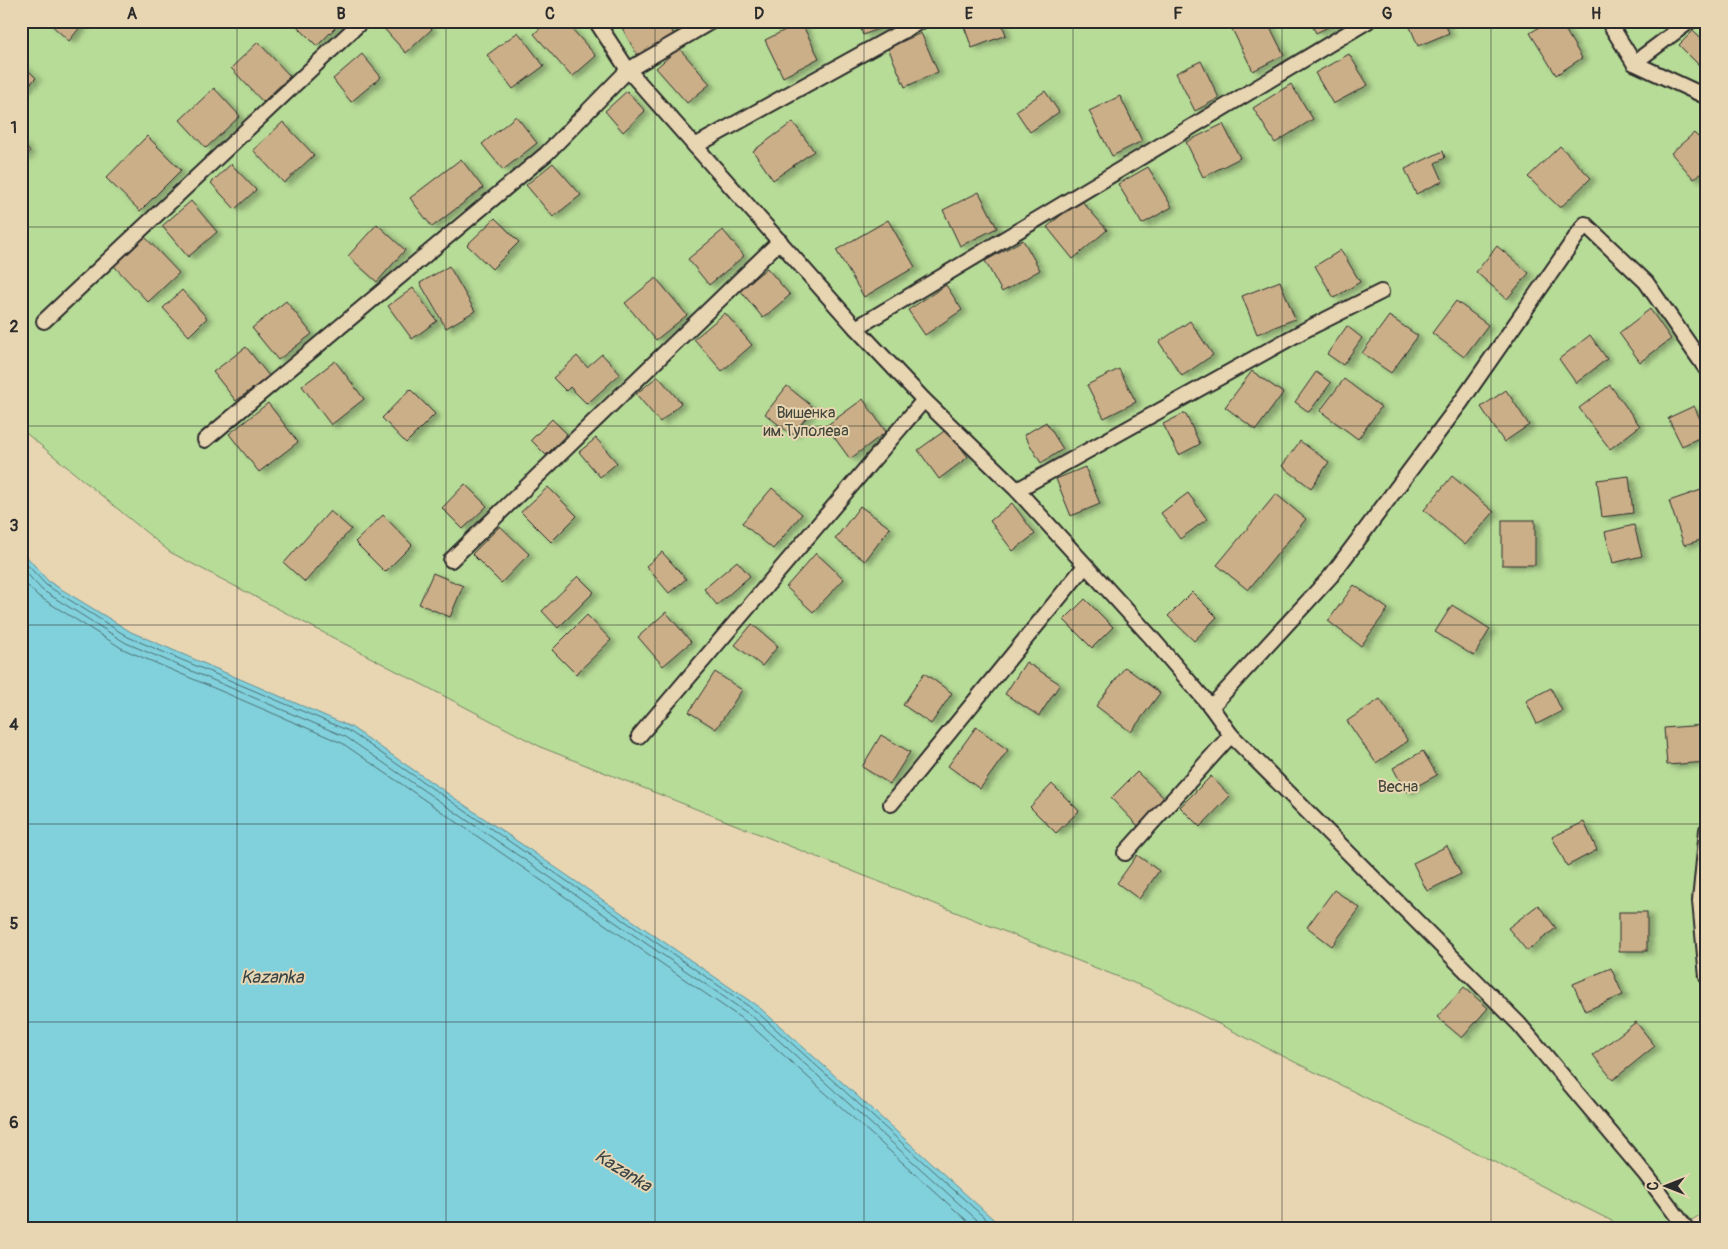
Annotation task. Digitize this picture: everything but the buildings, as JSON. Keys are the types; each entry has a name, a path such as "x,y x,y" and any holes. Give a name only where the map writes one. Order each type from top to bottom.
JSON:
{"lane":[{"path":"44,321 362,21"},
{"path":"596,21 628,70 856,328 924,400 1017,490 1150,636 1211,707 1231,736 1519,1024 1646,1175 1686,1228"},
{"path":"205,440 546,154 628,70 712,21"},
{"path":"695,146 921,21"},
{"path":"856,328 1368,21"},
{"path":"1608,21 1634,63 1707,97"},
{"path":"1634,63 1690,21"},
{"path":"1211,707 1331,576 1461,402 1585,224 1646,282 1707,370"},
{"path":"451,560 780,241"},
{"path":"1017,490 1305,330 1381,292"},
{"path":"638,736 924,400"},
{"path":"891,804 1086,566"},
{"path":"1125,853 1231,736"},
{"path":"1707,830 1700,901 1707,977"}],"green space":[{"name":"Вишенка им.Туполева","path":"21,21 1707,21 1707,1211 1678,1228 1626,1228 1149,989 543,748 170,552 21,429"}],"water":[{"name":"Kazanka","path":"21,550 48,581 131,632 351,727 760,1008 1003,1228 21,1228"}],"park label":[{"name":"Весна","path":"1398,787"}]}
